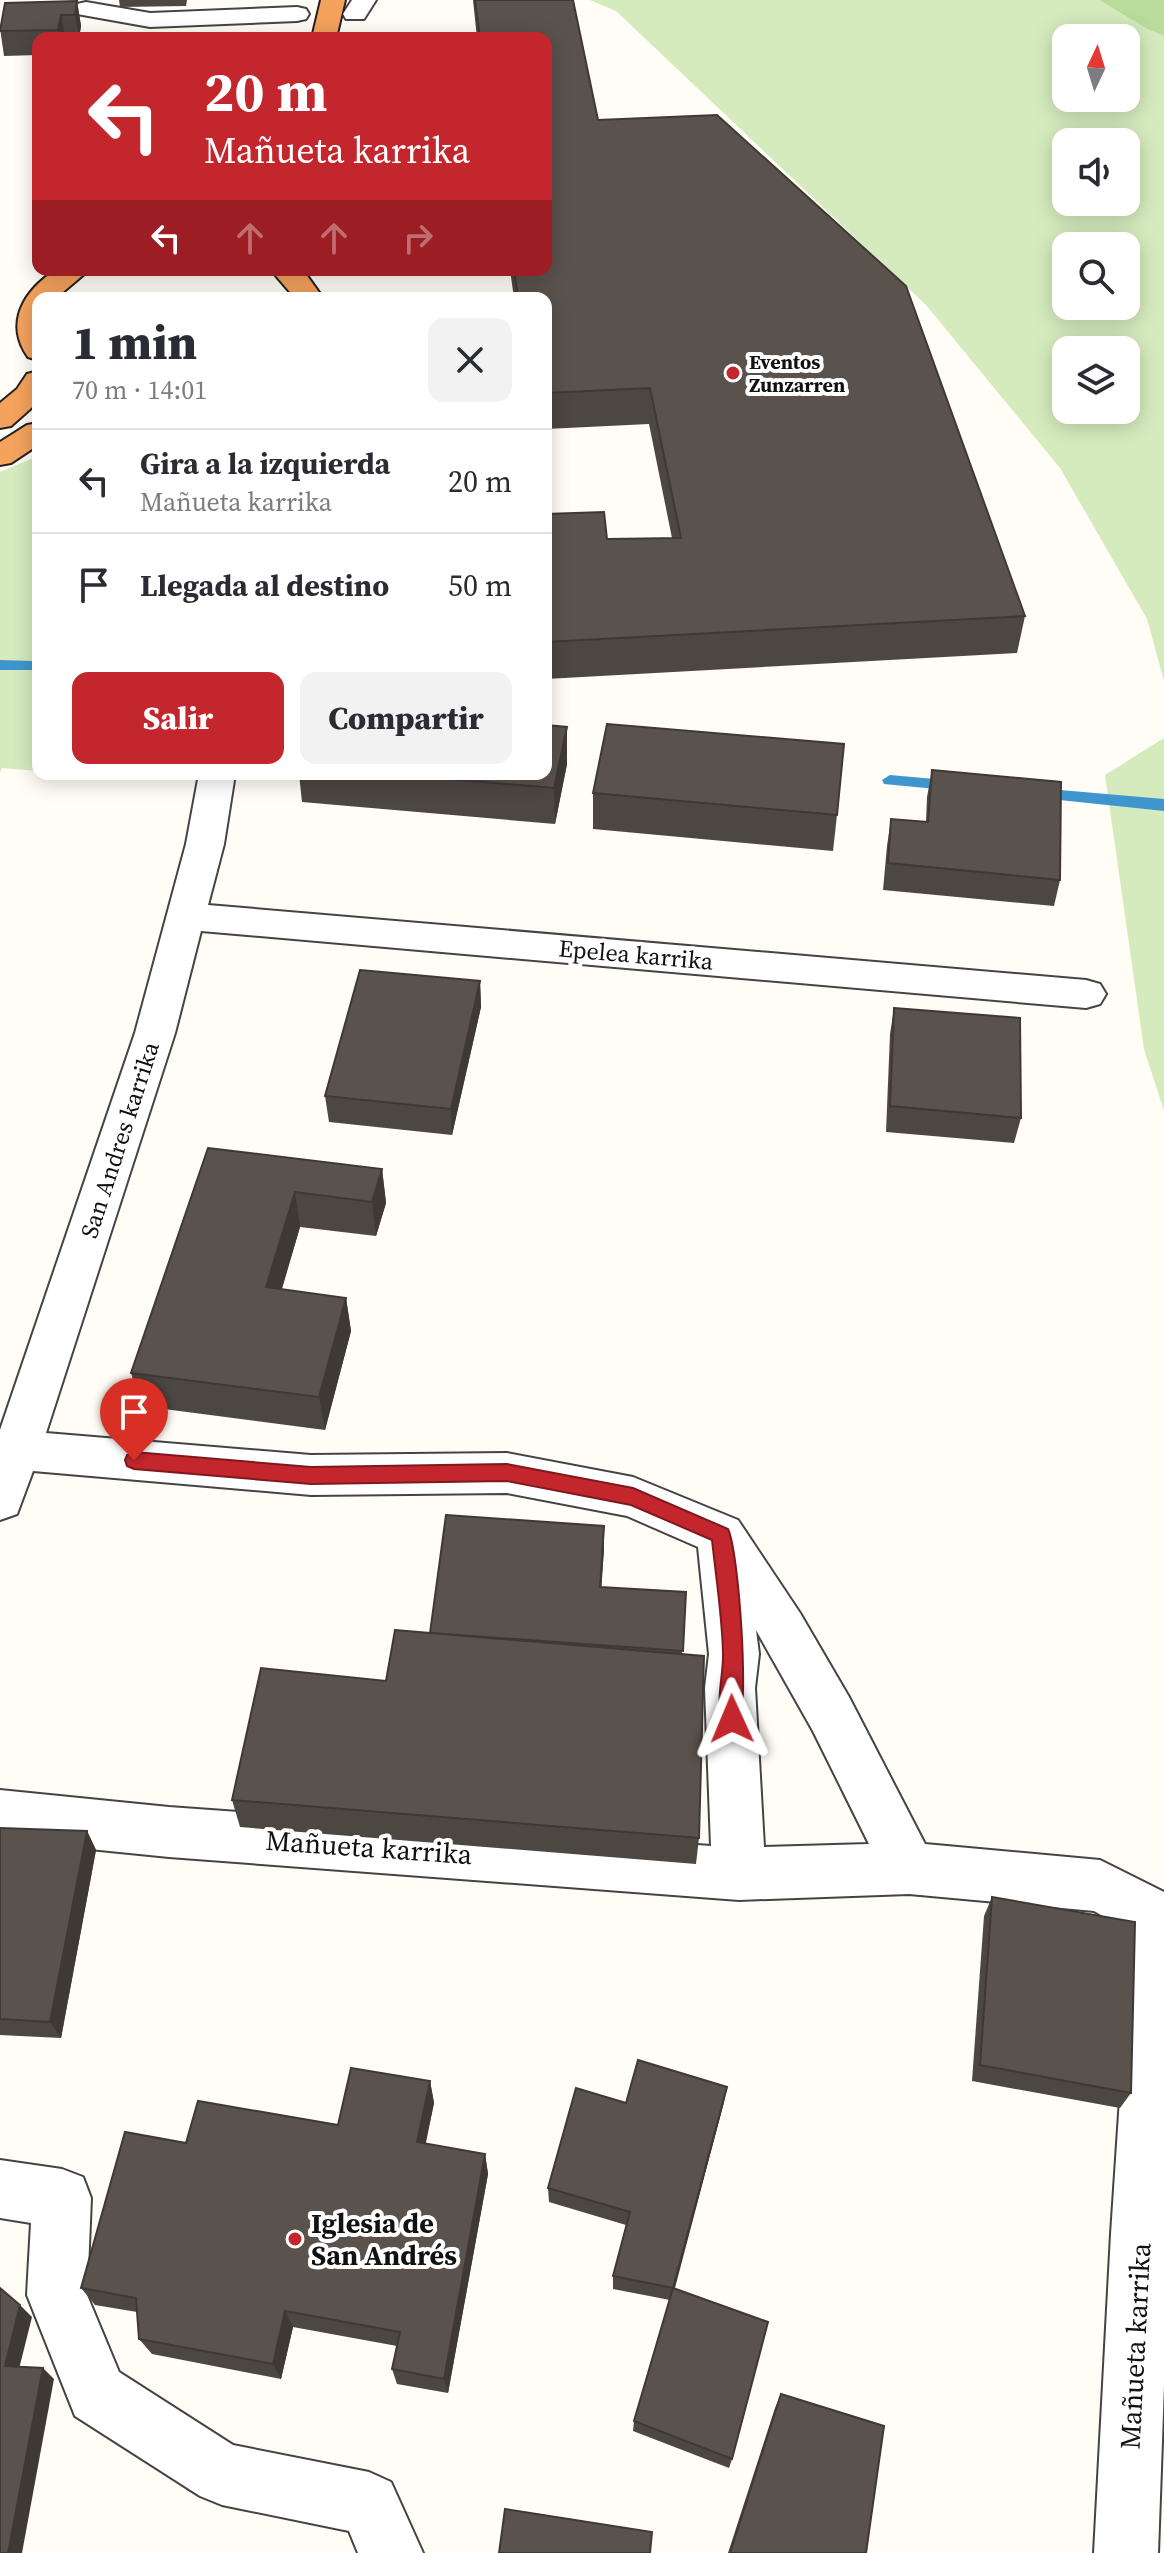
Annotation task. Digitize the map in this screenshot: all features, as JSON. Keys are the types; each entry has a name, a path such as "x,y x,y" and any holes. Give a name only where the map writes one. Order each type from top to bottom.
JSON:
{"highway":[{"path":"325,32 333,0"},
{"path":"351,32 358,5"},
{"path":"46,292 66,276"},
{"path":"293,276 305,292"},
{"path":"32,313 32,338"},
{"path":"0,419 32,389"}],"street":[{"path":"86,9 150,20 298,7 291,32"},
{"name":"San Andres karrika","path":"0,1500 155,1033 205,844 216,780"},
{"name":"Epelea karrika","path":"186,916 1086,994"},
{"path":"17,1450 311,1475 507,1473 633,1497 721,1535 783,1629 831,1714 909,1868"},
{"path":"721,1535 734,1654 730,1688 739,1874"},
{"name":"Mañueta karrika","path":"0,1815 169,1832 739,1874 909,1868 1100,1886 1159,1918 1140,2234 1126,2553"},
{"path":"0,2189 62,2198 57,2295 97,2394 222,2474 369,2504 391,2553"}],"green space":[{"path":"590,0 1099,0 1139,24 1052,24 1052,112 1140,112 1140,25 1164,36 1164,681 1147,619 1060,468 926,305 616,11"},
{"path":"1099,0 1164,0 1164,36"},
{"path":"32,459 32,770 2,768 0,773 0,472"},
{"path":"1164,738 1164,1111 1144,1049 1105,775"}],"building":[{"name":"Eventos Zunzarren","path":"475,0 573,0 598,120 717,115 906,286 1025,616 552,642 552,514 604,512 607,539 681,538 650,388 552,393 552,292 517,292 515,276 552,276 552,32 479,32"},
{"path":"77,1 75,15 61,15 58,30 0,31 5,3"},
{"path":"607,724 844,744 837,815 593,793"},
{"path":"552,726 567,727 554,788 461,780 552,780"},
{"path":"932,770 1061,782 1060,880 888,863 891,819 928,822"},
{"path":"360,970 480,981 451,1109 325,1096"},
{"path":"894,1008 1020,1018 1021,1118 890,1106"},
{"path":"208,1148 382,1169 372,1202 295,1192 266,1287 346,1298 319,1397 131,1373"},
{"path":"446,1515 604,1526 600,1587 686,1592 683,1651 430,1633"},
{"path":"395,1630 704,1656 699,1838 232,1800 261,1668 386,1681"},
{"path":"0,1828 87,1831 50,2022 0,2019"},
{"path":"992,1897 1135,1922 1131,2093 980,2065"},
{"path":"638,2060 727,2087 673,2288 613,2276 630,2212 548,2188 576,2088 626,2103"},
{"name":"Iglesia de San Andrés","path":"351,2068 430,2081 417,2142 485,2154 444,2379 392,2369 400,2332 285,2311 273,2364 139,2339 136,2298 81,2288 125,2132 186,2143 198,2101 338,2125"},
{"path":"0,2288 20,2305 5,2366 43,2368 8,2553 0,2553"},
{"path":"673,2288 768,2322 732,2459 634,2421"},
{"path":"781,2394 884,2426 866,2553 730,2553"},
{"path":"505,2509 652,2532 650,2553 499,2553"}],"waterway":[{"path":"0,665 32,666"},
{"path":"890,780 957,786"},
{"path":"1037,793 1164,805"}],"place":[{"name":"Eventos Zunzarren","path":"733,373"},
{"name":"Iglesia de San Andrés","path":"295,2239"}],"route":[{"path":"134,1460 311,1475 507,1473 633,1497 721,1535 734,1654 730,1688 732,1719"}]}
